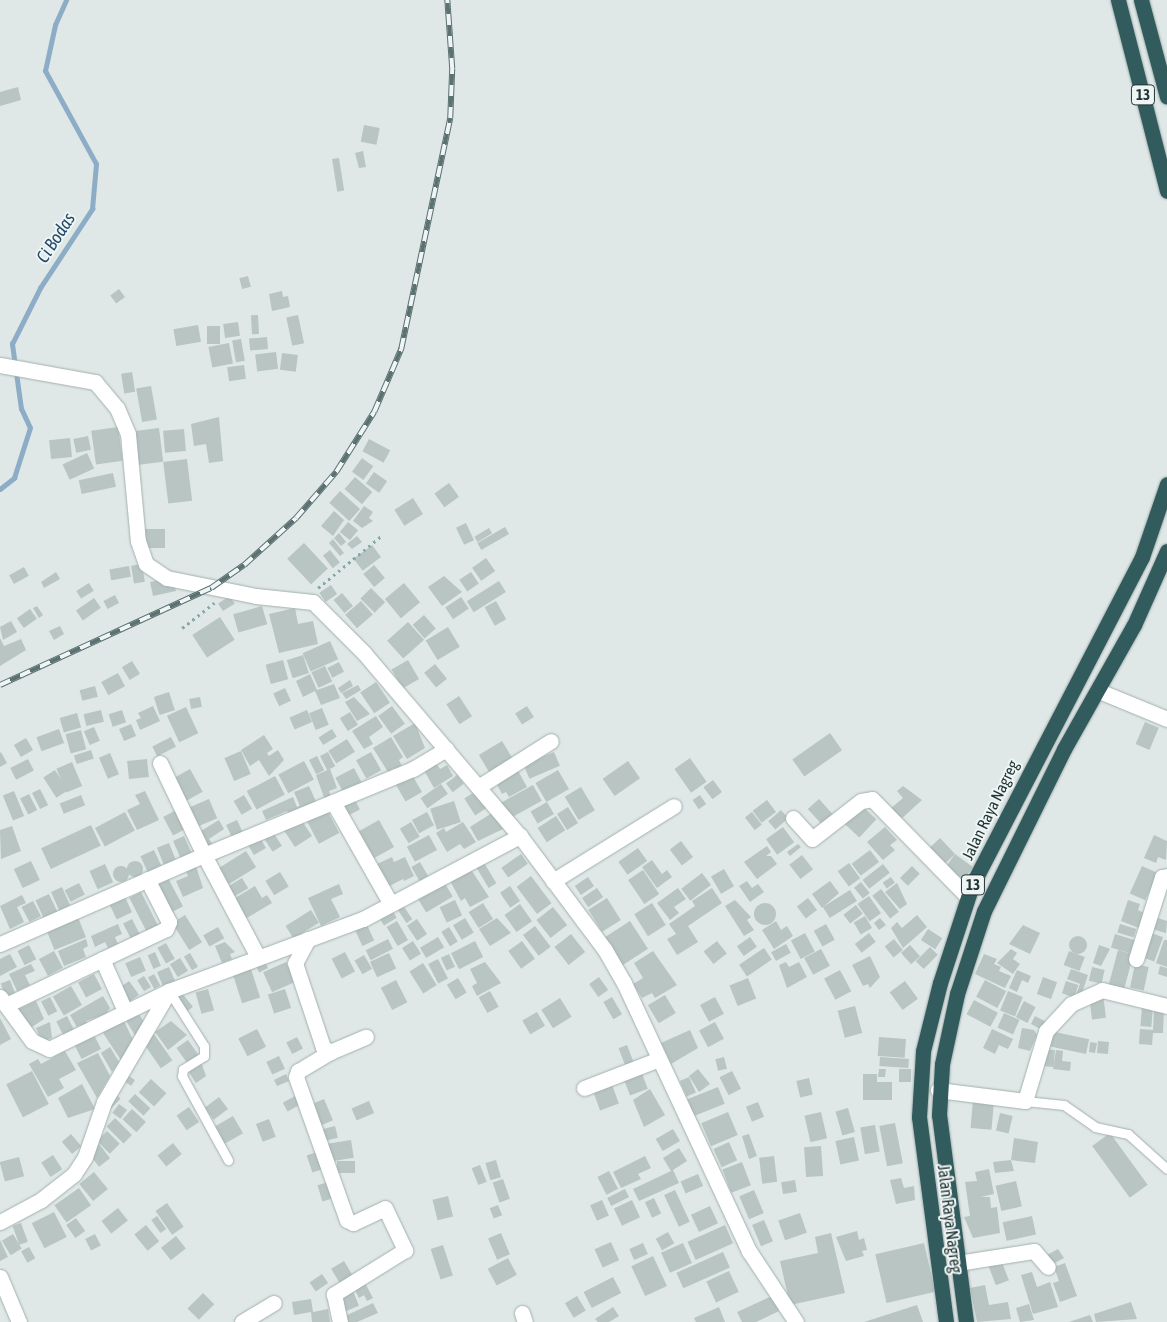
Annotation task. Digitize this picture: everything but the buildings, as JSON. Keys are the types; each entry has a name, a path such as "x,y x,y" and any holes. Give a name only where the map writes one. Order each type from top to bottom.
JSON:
{"highway":[{"name":"13","path":"1118,0 1167,191"},
{"name":"13","path":"1141,0 1167,97"},
{"name":"Jalan Raya Nagreg","path":"946,1322 919,1117 923,1052 937,992 968,897 1046,737 1142,557 1167,484"},
{"name":"Jalan Raya Nagreg","path":"966,1322 938,1090 957,994 984,911 1064,749 1099,691 1167,551"}],"street":[{"path":"0,365 95,382 117,408 128,434 138,541 146,564 167,578 230,590 303,600 326,612 520,836 605,950 633,1000 749,1251 796,1322"},
{"path":"1099,691 1167,719"},
{"path":"478,787 550,740"},
{"path":"0,944 147,879 413,770 446,749"},
{"path":"160,763 204,855 257,955"},
{"path":"793,818 812,839 861,800 872,799 968,897"},
{"path":"333,802 391,904"},
{"path":"553,881 674,806"},
{"path":"147,879 170,925 102,959 3,1001 32,1041 49,1049 168,991 257,955 308,940 363,919 520,836"},
{"path":"1136,959 1162,877 1167,876"},
{"path":"308,940 295,963 323,1048 330,1052"},
{"path":"102,959 125,1011"},
{"path":"938,1090 1025,1101 1046,1031 1071,1004 1102,990 1167,1006"},
{"path":"0,1222 41,1200 74,1174 85,1157 104,1102 168,991"},
{"path":"340,1322 334,1294 405,1250 385,1208 353,1223 347,1220 296,1077 298,1071 330,1052 366,1037"},
{"path":"584,1088 659,1059"},
{"path":"958,1263 1034,1251 1048,1267"},
{"path":"0,1277 19,1322"},
{"path":"242,1322 274,1303"}],"lane":[{"path":"168,991 204,1046 204,1056 183,1069 182,1076 228,1160"},
{"path":"1025,1101 1064,1105 1095,1127 1128,1134 1167,1169"}],"path":[{"path":"303,600 381,536"},
{"path":"182,628 230,590"}],"waterway":[{"name":"Ci Bodas","path":"0,489 14,478 30,428 21,409 12,344 40,288 92,209 96,164 45,71 55,25 66,0"}],"railway":[{"path":"0,685 211,588 244,565 296,518 336,472 374,412 401,349 450,118 452,69 447,0"}]}
